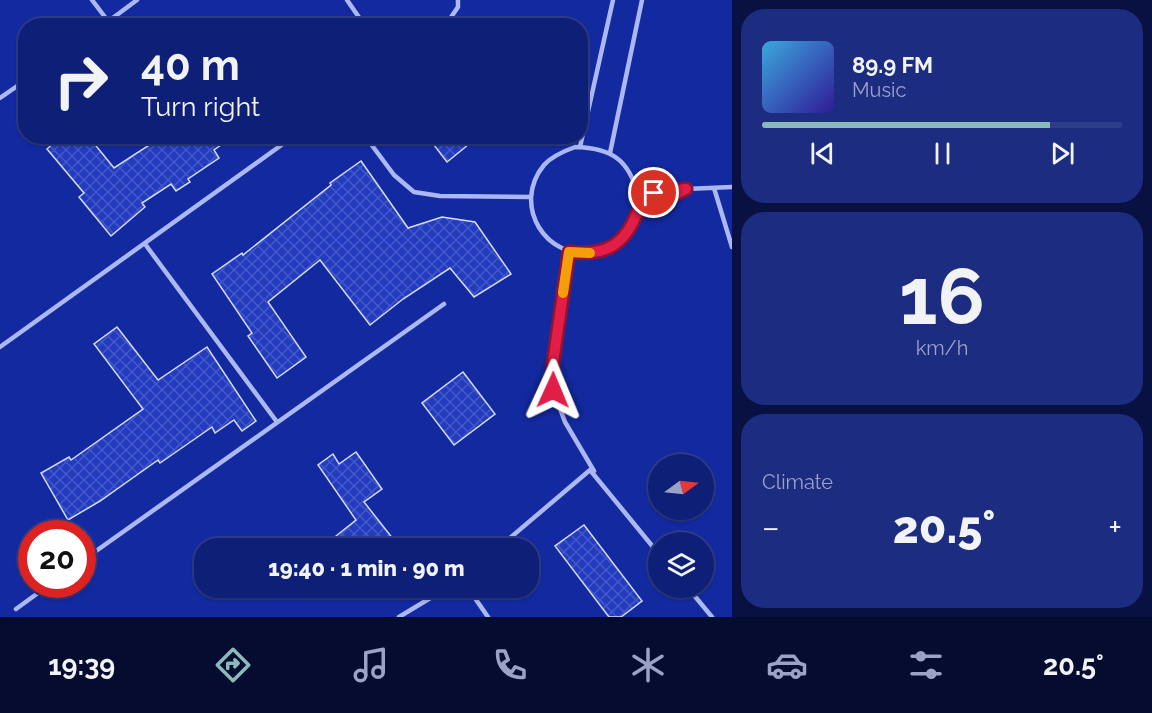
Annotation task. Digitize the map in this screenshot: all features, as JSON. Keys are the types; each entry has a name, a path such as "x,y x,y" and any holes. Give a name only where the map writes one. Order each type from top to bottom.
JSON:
{"lane":[{"path":"92,0 106,18"},
{"path":"112,18 137,0"},
{"path":"347,0 359,18"},
{"path":"450,18 458,7 458,0"},
{"path":"588,111 613,0"},
{"path":"610,153 642,0"},
{"path":"0,98 18,86"},
{"path":"0,347 283,144"},
{"path":"371,144 394,175 414,192 440,196 531,197"},
{"path":"686,189 637,213 630,229 619,242 604,251 587,254 569,252 554,244 541,232 533,215 531,197 535,180 544,165 558,153 575,147 593,147 610,153 624,164 634,178 638,195 686,189 732,187"},
{"path":"714,188 732,247"},
{"path":"145,244 277,422"},
{"path":"510,538 590,471 594,471 565,422 553,390 553,363 569,252"},
{"path":"96,551 444,304"},
{"path":"590,471 648,541"},
{"path":"16,609 31,598"},
{"path":"399,617 430,598"},
{"path":"475,598 488,617"},
{"path":"696,598 712,617"}],"building":[{"path":"52,144 94,144 114,168 151,144 223,144 214,150 219,158 188,179 190,182 176,191 171,184 142,203 145,207 111,236 79,197 84,193 47,149"},
{"path":"433,144 469,144 447,162"},
{"path":"361,161 408,228 442,217 475,222 511,274 474,297 450,268 403,299 370,325 320,260 268,302 306,357 277,378 248,336 252,333 212,274 242,253 243,255 331,185 330,183"},
{"path":"117,327 158,380 207,347 256,421 242,431 234,420 215,433 212,427 160,463 158,460 100,501 68,520 41,473 69,457 71,460 143,409 94,344"},
{"path":"463,372 495,414 454,445 422,403"},
{"path":"356,452 382,489 364,502 392,538 338,538 336,536 356,520 318,465 333,454 339,464"},
{"path":"584,525 642,601 621,617 609,617 555,546"}],"slow traffic":[{"path":"563,293 569,252 590,253"}],"route":[{"path":"553,390 553,363 569,252 587,254 604,251 619,242 630,229 637,213 686,189 654,193"}]}
